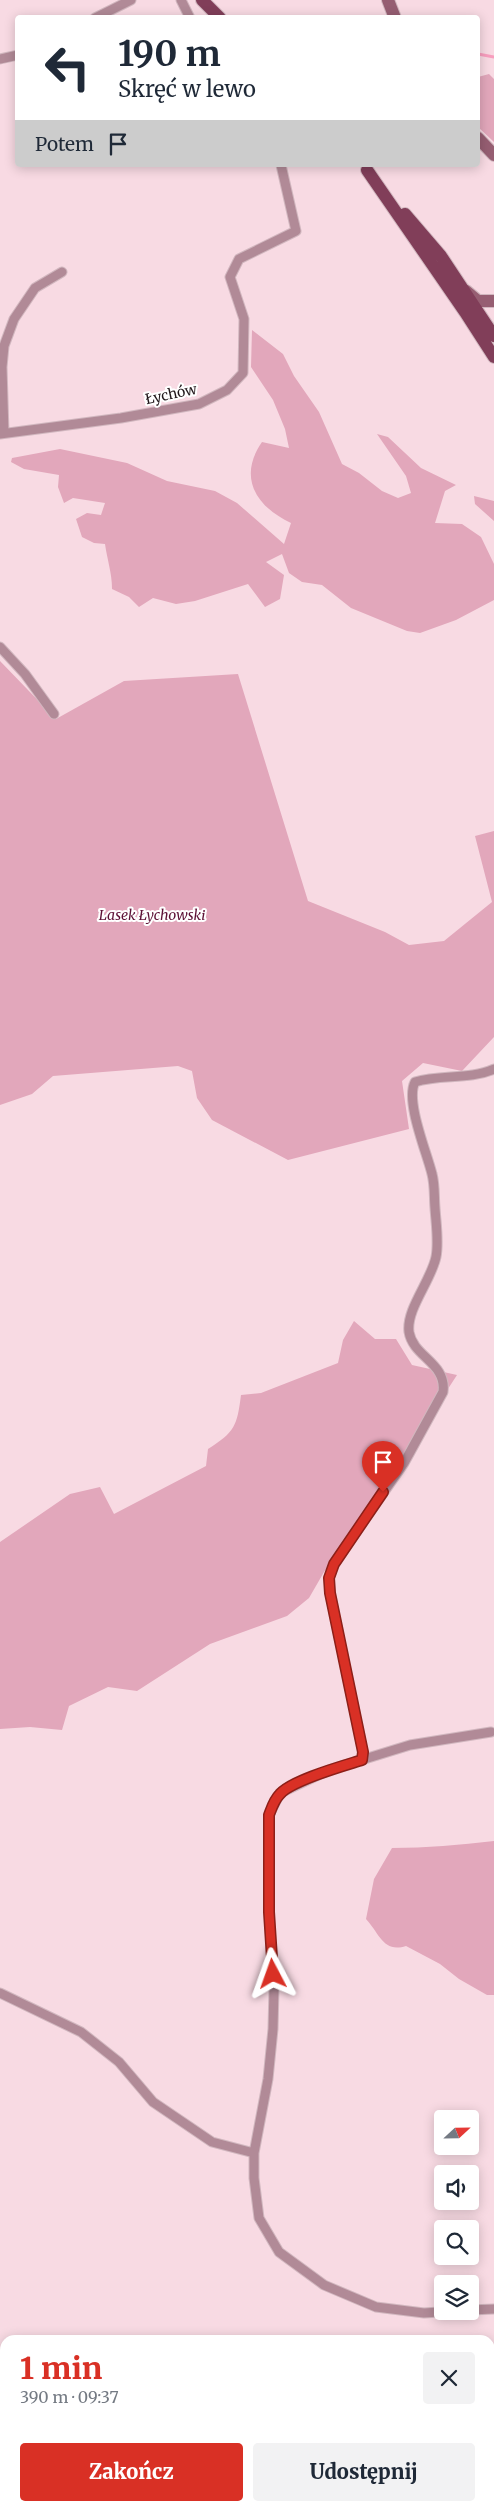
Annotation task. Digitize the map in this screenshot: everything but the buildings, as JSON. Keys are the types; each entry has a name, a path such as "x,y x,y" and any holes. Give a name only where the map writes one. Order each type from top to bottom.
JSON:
{"main road":[{"path":"202,0 217,15"},
{"path":"388,0 394,15"},
{"path":"480,140 494,155"},
{"path":"365,168 424,234 464,290 493,331 494,350"},
{"path":"365,168 494,357"},
{"path":"464,290 478,301 494,301"},
{"path":"465,312 493,331"}],"street":[{"path":"101,15 131,0"},
{"path":"181,0 188,15"},
{"path":"0,59 15,55"},
{"name":"Łychów","path":"62,272 35,288 14,319 7,337 2,367 2,434 121,418 199,404 227,390 243,373 244,319 230,277 239,259 296,231 281,167"},
{"path":"0,647 25,674 54,714"},
{"path":"362,1760 363,1752 330,1593 329,1578 334,1564 352,1535 404,1463 443,1392 444,1384 438,1369 412,1342 409,1332 410,1319 436,1257 437,1230 433,1176 417,1121 412,1089 415,1082 423,1080 472,1076 494,1069"},
{"path":"434,2312 424,2313 376,2307 324,2285 279,2252 259,2218 254,2178 254,2153 268,2079 273,2029 274,1988 269,1912 269,1815 274,1803 287,1788 329,1770 410,1745 491,1732"},
{"path":"0,1994 81,2032 119,2062 153,2102 212,2142 254,2153"},
{"path":"479,2310 494,2309"}],"green space":[{"path":"489,74 494,79 494,142 480,129 480,76"},
{"path":"252,330 283,354 294,376 319,412 342,464 359,473 382,491 398,498 411,493 406,476 377,434 388,437 421,468 456,485 445,491 435,523 462,524 481,537 494,564 494,600 456,620 420,633 407,631 351,608 322,585 302,582 289,573 282,554 266,562 284,575 280,599 265,607 248,584 195,601 176,604 153,598 139,607 129,597 112,589 105,544 94,543 82,537 76,519 87,513 101,515 105,503 73,498 64,503 58,487 59,475 24,469 11,462 12,458 60,449 127,463 167,481 215,491 237,503 284,544 291,523 269,509 260,500 254,490 251,479 251,468 262,442 289,448 285,429 273,400 251,367"},
{"path":"474,496 494,501 494,521 475,504"},
{"name":"Lasek Łychowski","path":"0,661 56,719 124,681 238,674 308,901 385,932 409,945 444,941 492,902 475,836 494,831 494,1037 462,1071 423,1063 402,1081 409,1129 288,1160 212,1120 197,1098 192,1071 178,1066 53,1076 32,1094 0,1105"},
{"path":"354,1321 375,1339 396,1339 412,1365 457,1375 366,1515 324,1572 309,1598 287,1616 210,1644 137,1691 108,1687 69,1706 62,1730 30,1727 0,1729 0,1542 70,1494 100,1487 114,1514 206,1466 208,1449 229,1433 236,1421 241,1395 261,1393 338,1363 343,1340"},
{"path":"494,1841 494,1995 487,1995 459,1979 440,1964 406,1946 392,1947 387,1944 366,1919 374,1879 392,1848"}],"waterway":[{"path":"480,54 494,57"}],"route":[{"path":"273,1974 269,1912 269,1815 280,1793 287,1788 329,1770 362,1760 363,1752 330,1593 329,1578 334,1564 352,1535 383,1492"}]}
